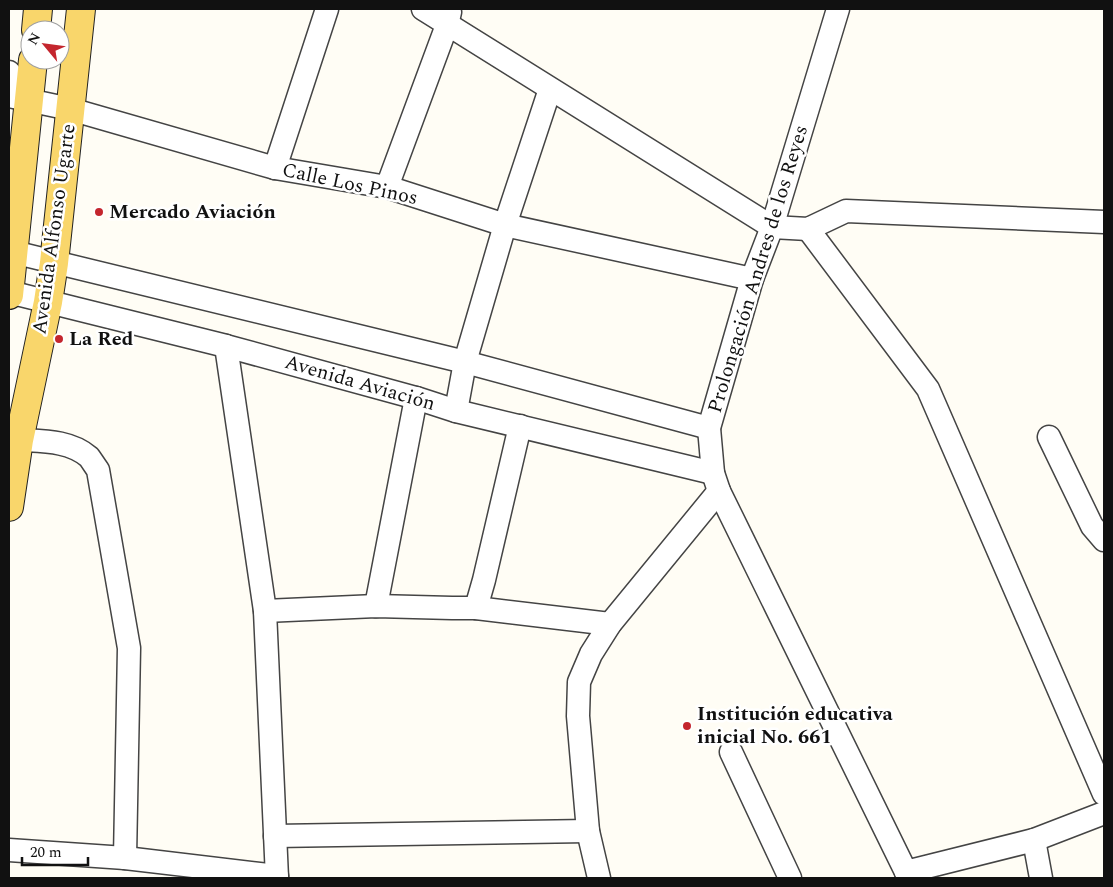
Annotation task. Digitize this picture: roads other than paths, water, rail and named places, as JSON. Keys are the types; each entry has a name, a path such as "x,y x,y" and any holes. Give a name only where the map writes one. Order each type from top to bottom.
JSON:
{"main road":[{"name":"Avenida Alfonso Ugarte","path":"9,507 14,440 48,302 54,263 81,9"},
{"name":"Avenida Alfonso Ugarte","path":"9,293 19,98 29,70"}],"street":[{"path":"275,168 327,9"},
{"path":"422,9 449,17 550,89 772,227 808,229 846,211 1104,222"},
{"name":"Prolongación Andres de los Reyes","path":"838,9 772,227 752,279 709,428 716,482 907,875"},
{"path":"387,187 449,17"},
{"path":"9,72 19,98"},
{"path":"456,410 465,362 505,225 550,89"},
{"name":"Calle Los Pinos","path":"19,98 70,109 275,168 387,187 505,225 752,279"},
{"path":"808,229 928,389 1104,794"},
{"name":"Avenida Aviación","path":"11,252 465,362 709,428"},
{"name":"Avenida Aviación","path":"9,293 226,346 520,426 716,482"},
{"path":"9,850 125,858 277,877 265,611 226,346"},
{"path":"376,606 416,398"},
{"path":"476,608 520,426"},
{"path":"1049,437 1092,526 1104,540"},
{"path":"14,440 56,442 76,448 90,458 98,470 129,648 125,858"},
{"path":"599,878 588,831 578,716 579,682 591,654 610,624 716,482"},
{"path":"265,611 376,606 476,608 610,624"},
{"path":"731,752 790,878"},
{"path":"907,875 1034,840 1104,813"},
{"path":"275,836 588,831"},
{"path":"1034,840 1041,878"}],"place":[{"name":"Mercado Aviación","path":"99,212"},
{"name":"La Red","path":"59,339"},
{"name":"Institución educativa inicial No. 661","path":"687,726"}]}
